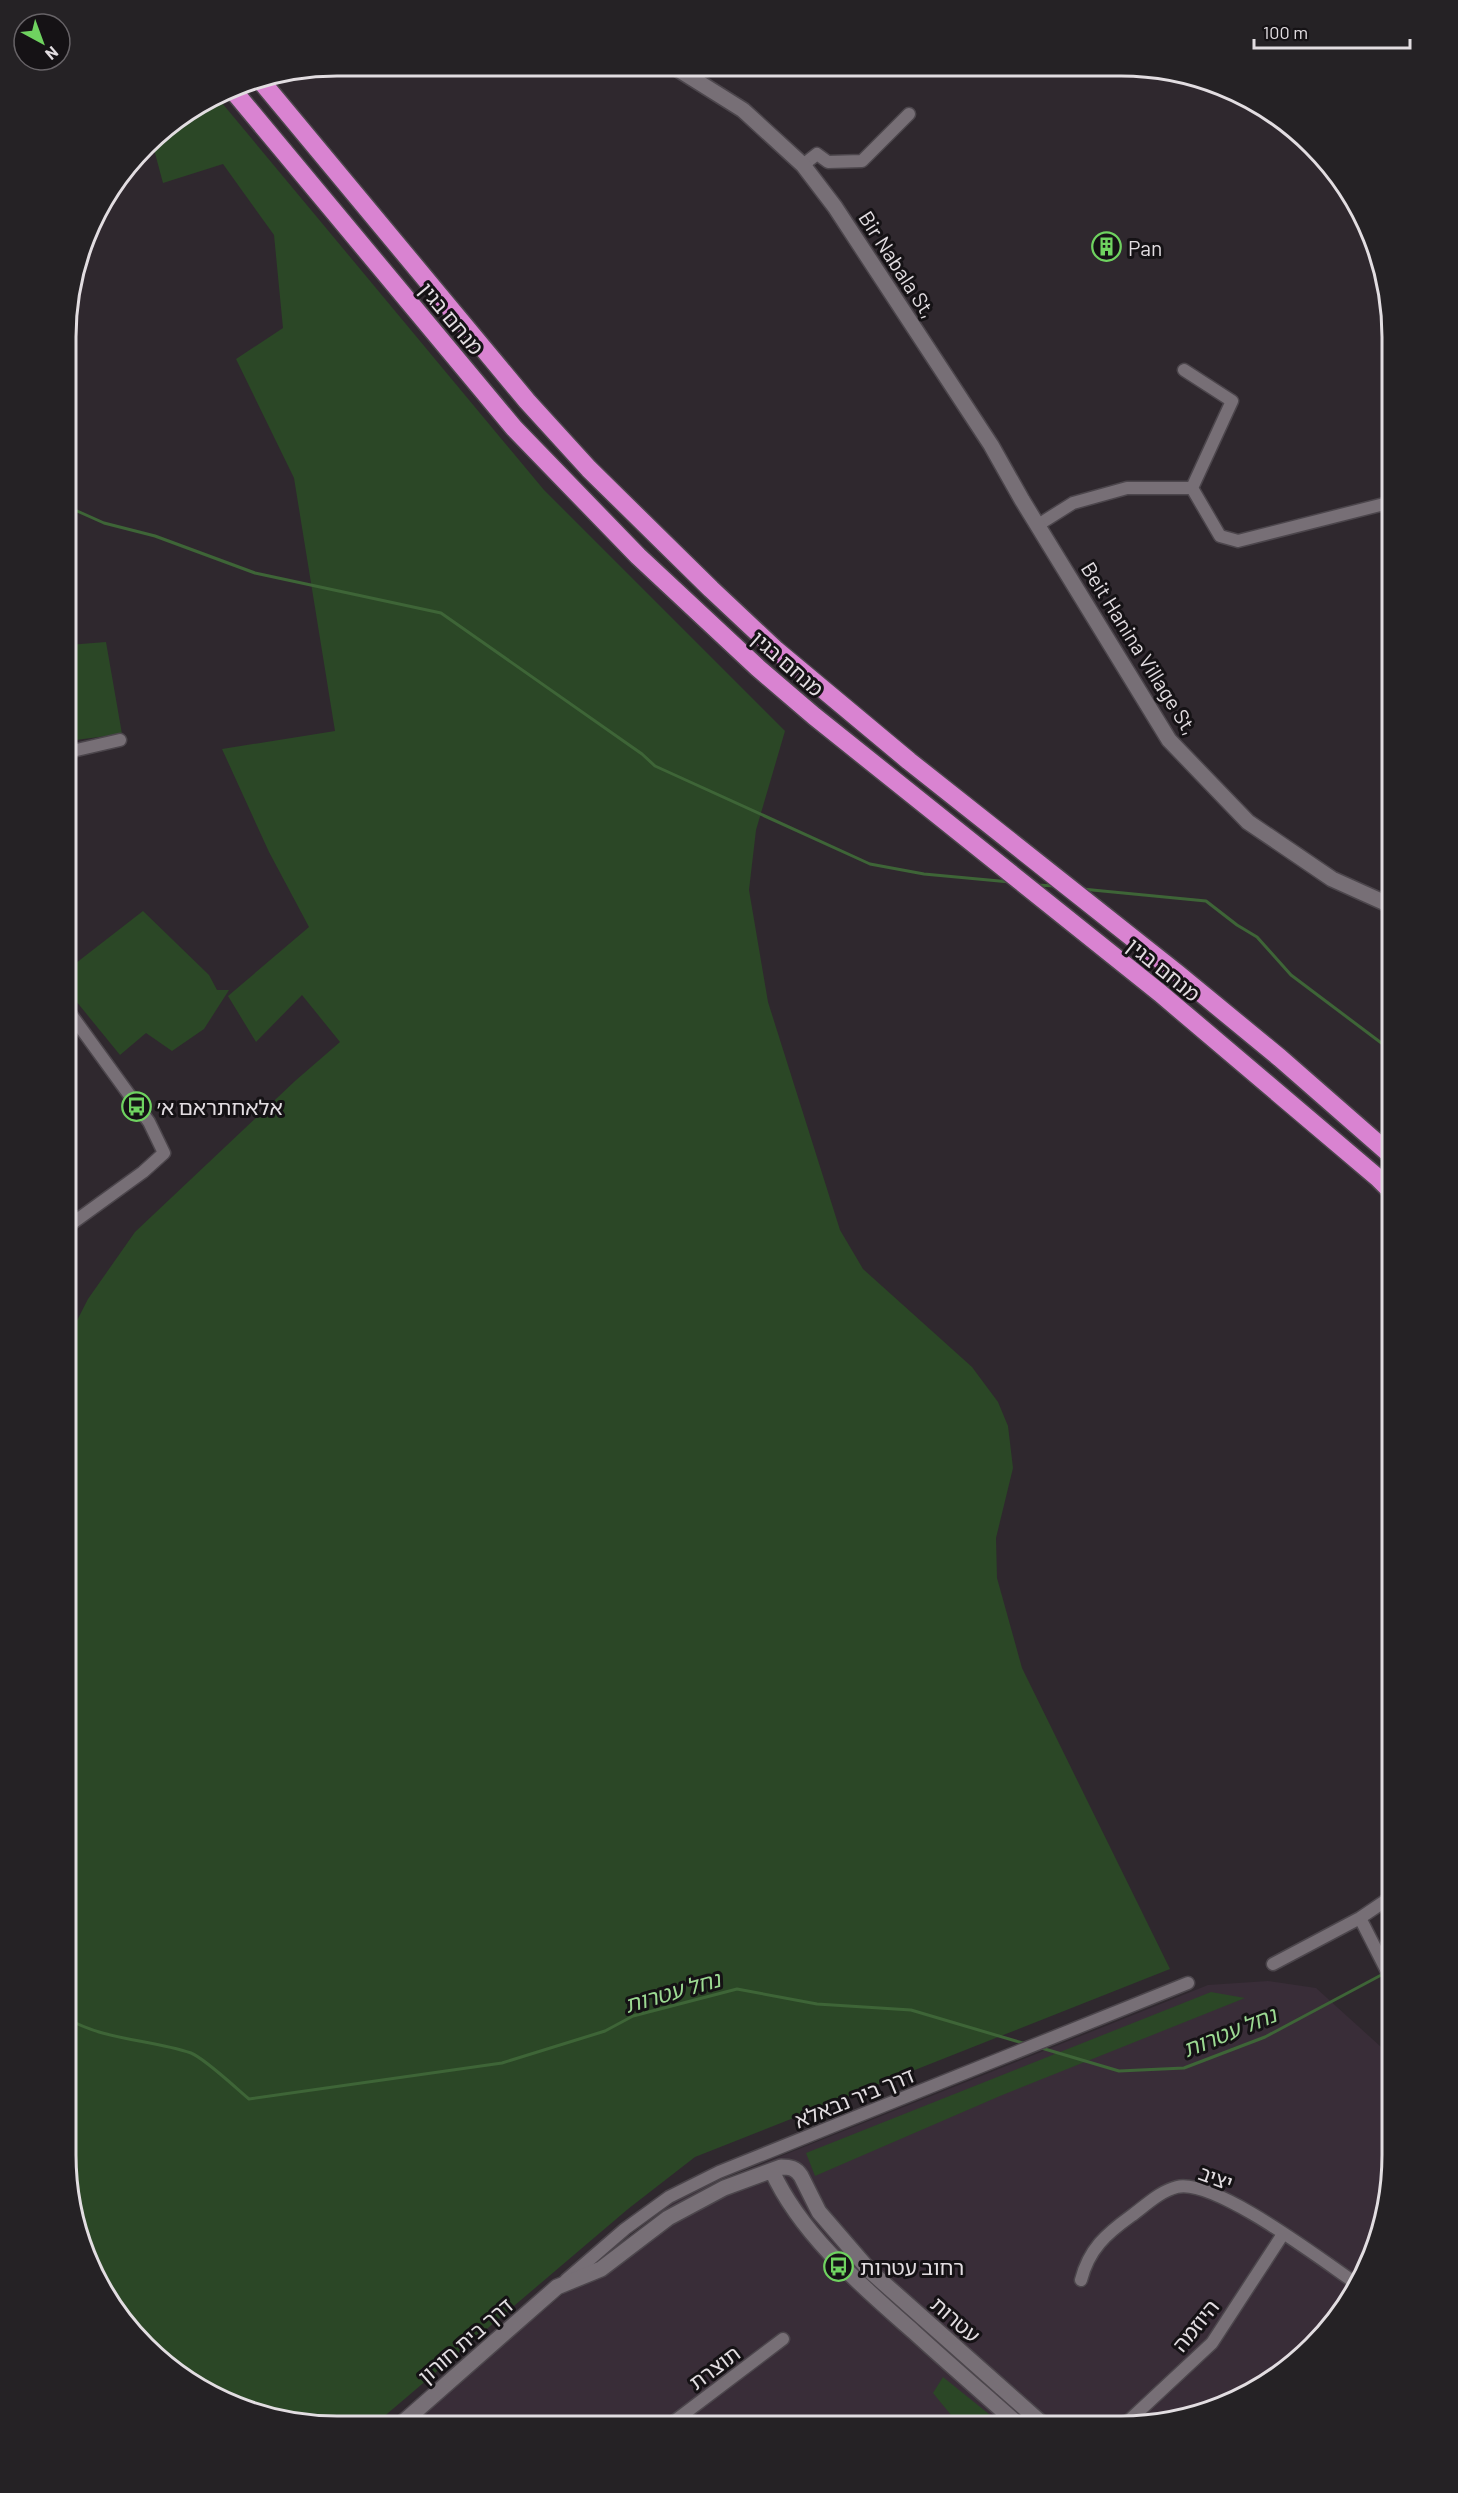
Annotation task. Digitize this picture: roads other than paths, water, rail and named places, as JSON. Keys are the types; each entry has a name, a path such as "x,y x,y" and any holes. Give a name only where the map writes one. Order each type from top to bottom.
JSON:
{"highway":[{"name":"מנחם בגין","path":"265,86 527,401 589,469 711,589 776,650 909,761 1178,974 1280,1058 1382,1147"},
{"name":"מנחם בגין","path":"238,96 514,428 638,556 813,716 1160,993 1382,1183"}],"street":[{"name":"Bir Nabala St,","path":"689,76 743,110 803,165 836,207 991,445 1038,525"},
{"path":"803,165 817,154 828,162 862,161 909,114"},
{"path":"1184,370 1232,401 1192,488"},
{"path":"1038,525 1073,503 1127,488 1192,488"},
{"path":"1192,488 1220,536 1238,541 1382,505"},
{"name":"Beit Hanina Village St,","path":"1038,525 1169,740 1248,822 1332,879 1382,902"},
{"path":"76,750 120,740"},
{"path":"76,1021 149,1122 164,1153 143,1172 76,1220"},
{"path":"1273,1964 1360,1918 1382,1904"},
{"path":"1360,1918 1382,1961"},
{"name":"דרך ביר נבאלא","path":"557,2288 625,2229 669,2197 719,2172 1188,1983"},
{"name":"עטרות","path":"557,2288 601,2269 669,2218 724,2188 781,2167 790,2167 797,2170 819,2212 870,2271 1034,2416"},
{"name":"עטרות","path":"772,2171 782,2190 806,2222 858,2283 1009,2416"},
{"name":"יציב","path":"1081,2280 1086,2263 1095,2247 1167,2190 1178,2187 1195,2187 1215,2194 1350,2280"},
{"name":"היוזמה","path":"1134,2416 1212,2343 1283,2235"},
{"name":"דרך בית חורון","path":"410,2416 557,2288"},
{"name":"תוצרת","path":"681,2416 783,2339"}],"waterway":[{"path":"76,511 104,523 155,536 255,573 441,613 642,754 655,766 870,864 924,874 1010,882"},
{"path":"1037,885 1055,886"},
{"path":"1082,889 1206,901 1257,937 1291,975 1382,1043"},
{"name":"נחל עטרות","path":"1038,2047 1119,2071 1184,2068 1265,2037 1382,1975"},
{"name":"נחל עטרות","path":"76,2023 96,2031 191,2053 212,2067 249,2099 502,2063 605,2031 633,2016 737,1989 817,2004 911,2010 1026,2044"}],"place":[{"name":"Pan","path":"1107,247"},
{"name":"אלאחתראם א׳","path":"136,1106"},
{"name":"רחוב עטרות","path":"839,2266"}]}
